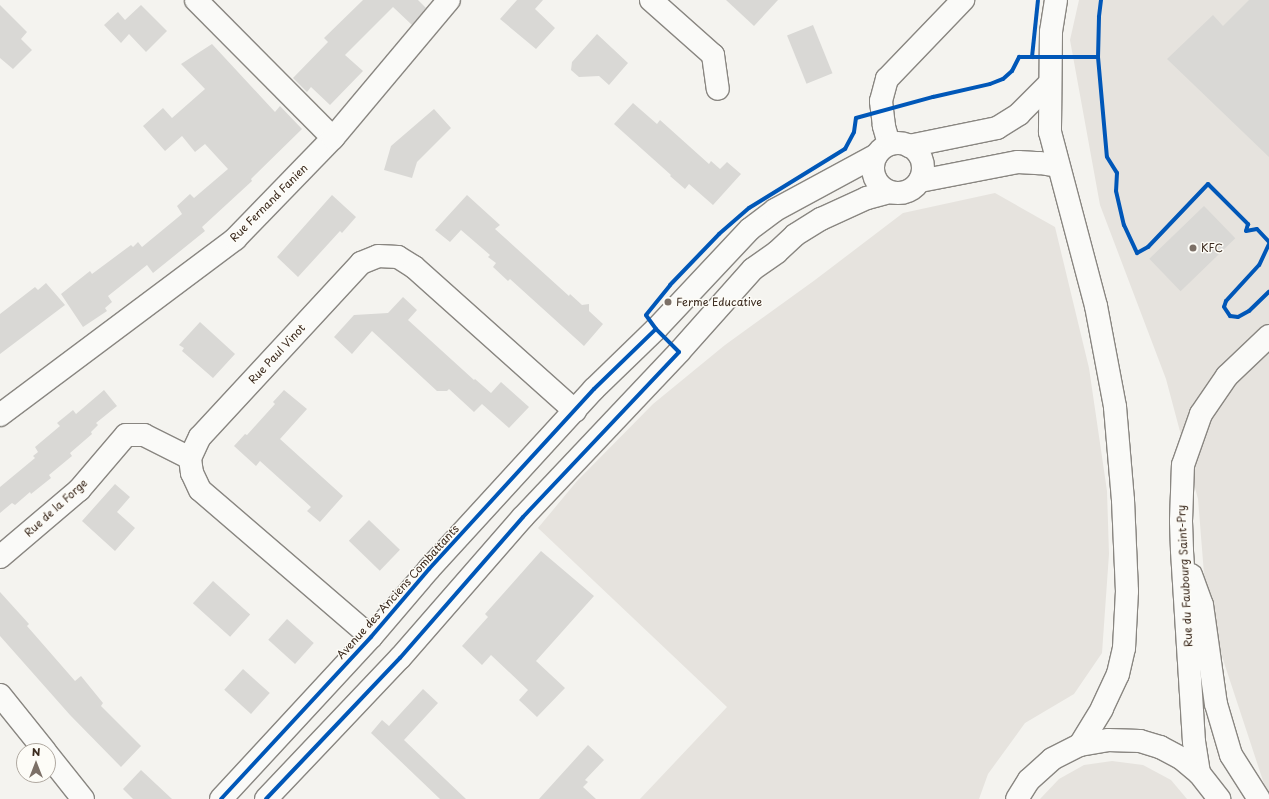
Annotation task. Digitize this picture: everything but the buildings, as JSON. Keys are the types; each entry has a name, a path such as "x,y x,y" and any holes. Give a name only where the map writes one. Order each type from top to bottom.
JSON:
{"main road":[{"path":"196,0 332,138"},
{"name":"Rue Fernand Fanien","path":"0,415 235,239 332,138 449,0"},
{"path":"651,0 713,55 718,89"},
{"path":"891,149 884,126 881,101 887,79 964,0"},
{"path":"1056,0 1050,32 1050,132 1096,306 1114,406 1123,500 1127,592 1124,648 1118,674 1102,709 1080,745"},
{"name":"Avenue des Anciens Combattants","path":"221,799 372,637 429,569 574,411 656,328 750,228 786,203 891,149 997,128 1019,114 1049,84"},
{"path":"266,799 400,658 523,517 639,395 753,269 777,252 795,235 821,219 867,198 889,192 906,193 916,187 923,174 922,160 919,154 891,149"},
{"path":"889,192 880,188 875,180 872,168 891,149"},
{"path":"920,181 1018,162 1058,166"},
{"name":"Rue Paul Vinot","path":"190,458 200,437 361,263 378,256 398,257 414,267 574,411"},
{"name":"Rue du Faubourg Saint-Pry","path":"1199,773 1194,742 1182,550 1181,521 1183,465 1201,414 1227,376 1269,336"},
{"name":"Rue de la Forge","path":"0,557 79,490 126,435 144,435 190,458"},
{"path":"190,458 192,473 200,490 372,637"},
{"path":"1182,550 1202,605 1216,704 1231,755 1259,799"},
{"path":"0,695 39,743"},
{"path":"1017,799 1029,780 1052,759 1080,745 1108,740 1140,741 1160,747 1181,758 1199,773 1218,799"},
{"path":"56,765 84,799"}],"shaded area":[{"path":"1079,0 1269,0 1269,799 1207,611 1198,499 1166,379 1100,205 1070,40"},
{"path":"995,193 1055,227 1089,368 1107,491 1109,554 1102,653 1074,694 1025,723 988,774 979,799 640,799 727,707 538,528 577,481 653,404 725,345 815,280 903,213"},
{"path":"1112,761 1143,765 1171,780 1187,799 1040,799 1059,779 1084,765"}],"cycle path":[{"path":"1032,57 1038,0"},
{"path":"1101,0 1098,57 1107,157 1117,173 1116,191 1124,225 1137,253 1148,247 1208,184 1248,224 1246,231 1257,229 1269,242"},
{"path":"266,799 400,658 523,517 679,352 656,329 646,315 670,285 719,234 749,208 845,149 854,132 856,118 933,97 990,84 1003,79 1012,71 1019,57 1098,57"},
{"path":"1269,244 1259,265 1226,301 1224,307 1230,316 1238,317 1249,311 1269,292"},
{"path":"221,799 371,637 429,569 594,389 656,329"}],"place":[{"name":"KFC","path":"1193,248"},
{"name":"Ferme Educative","path":"668,302"}]}
